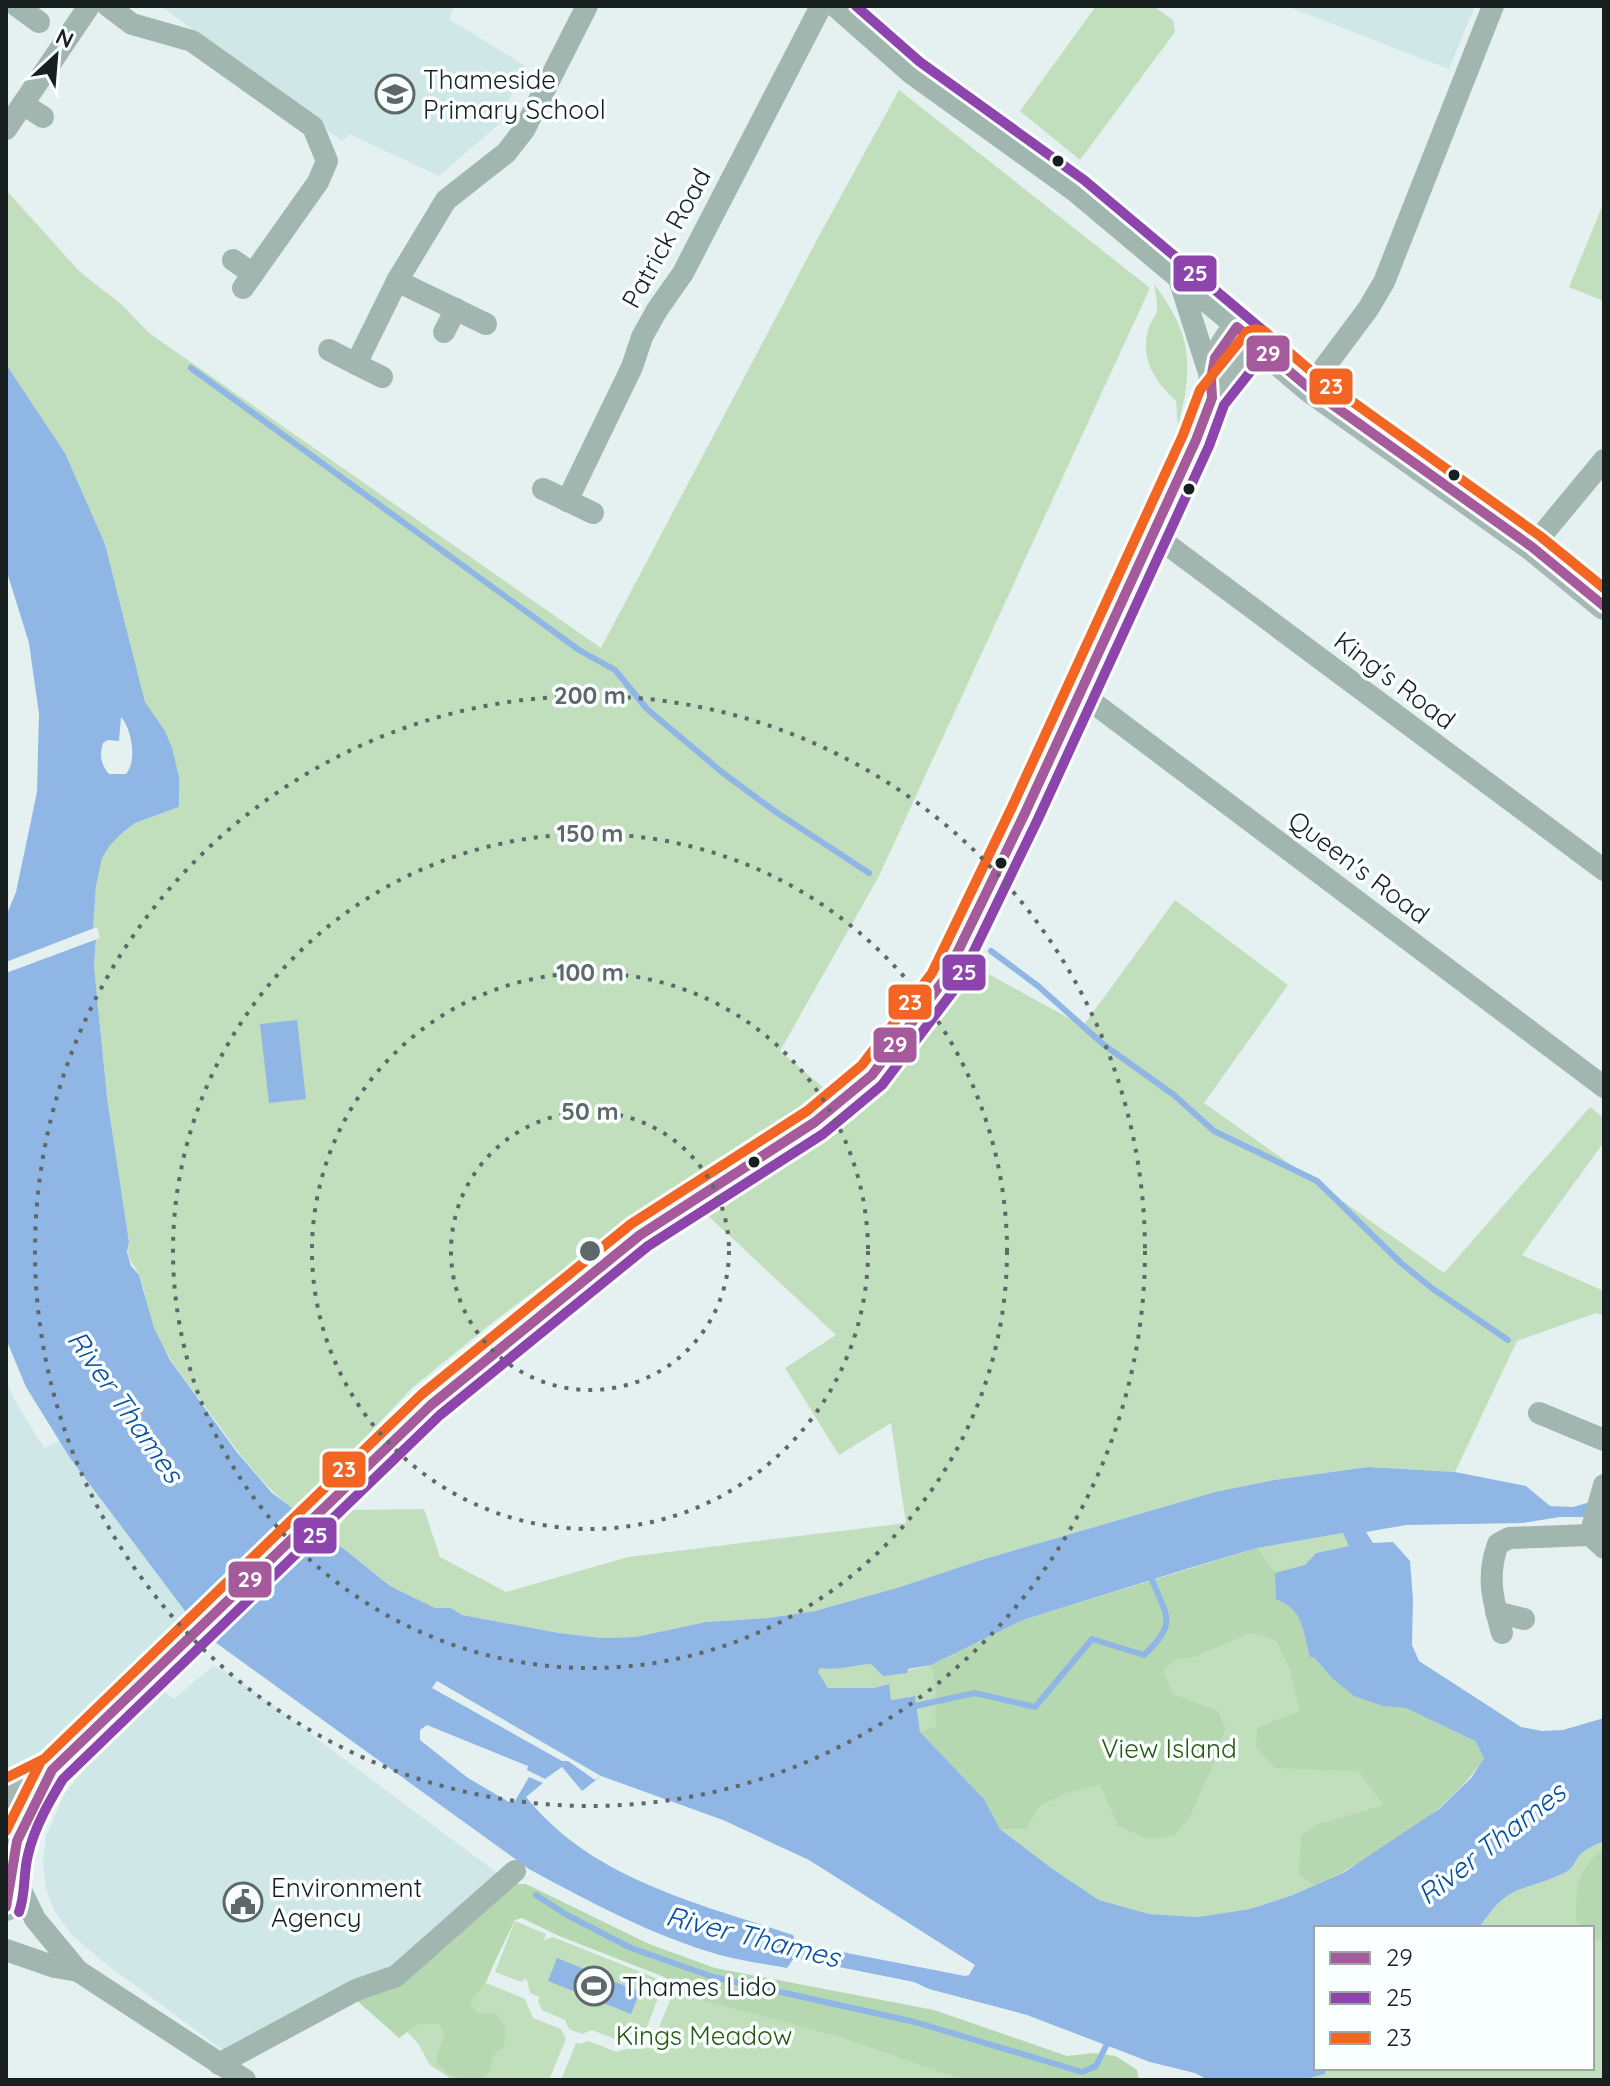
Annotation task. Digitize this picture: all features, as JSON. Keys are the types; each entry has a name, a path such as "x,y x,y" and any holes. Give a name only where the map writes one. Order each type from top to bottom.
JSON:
{"main road":[{"path":"6,1794 52,1770 431,1405 510,1338 640,1235 815,1122 872,1075 944,980 1025,813 1153,534 1212,389 1246,335 1309,388 1532,547 1604,606"},
{"path":"6,1907 12,1889 10,1861 28,1814 52,1770"}],"street":[{"path":"17,6 39,22"},
{"path":"6,129 89,6"},
{"path":"108,6 132,24 192,41 313,127 327,161 318,182 248,281 233,260"},
{"path":"356,364 397,281 446,200 506,153 524,130 587,6"},
{"name":"Patrick Road","path":"567,501 632,367 642,337 683,273 821,6"},
{"path":"835,6 911,73 1063,182 1246,335"},
{"path":"1309,388 1368,309 1384,282 1493,6"},
{"path":"23,104 43,117"},
{"path":"1179,280 1212,389"},
{"path":"397,281 486,324"},
{"path":"444,332 456,309"},
{"path":"329,350 382,377"},
{"path":"1532,547 1604,460"},
{"path":"543,489 593,513"},
{"name":"King's Road","path":"1153,534 1604,870"},
{"name":"Queen's Road","path":"1079,692 1604,1087"},
{"path":"1539,1413 1604,1440"},
{"path":"1524,1619 1499,1622 1490,1589 1498,1544 1509,1538 1596,1536 1603,1487"},
{"path":"10,1861 35,1919 78,1971 245,2080"},
{"path":"219,2064 356,1990 396,1976 515,1871"},
{"path":"6,1950 55,1967 78,1971"}],"shaded area":[{"name":"Thameside Primary School","path":"161,6 455,6 449,19 524,65 499,124 439,176 349,134 342,141"},
{"path":"1286,6 1475,6 1449,69"},
{"path":"6,1380 44,1448 60,1441 189,1615 112,1696 50,1751 12,1772 6,1764"},
{"path":"213,1666 226,1671 500,1875 394,1971 224,2051 102,1961 71,1934 54,1910 46,1888 43,1863 46,1836 65,1793 109,1740 163,1691 174,1699"}],"green space":[{"path":"1096,6 1153,6 1173,20 1175,32 1080,160 1020,111"},
{"path":"899,90 1150,288 879,876 780,1051 824,1088 785,1118 631,1218 492,1323 412,1388 296,1511 246,1461 170,1359 154,1328 139,1275 129,1257 107,1097 94,966 96,886 102,858 109,845 135,823 179,807 178,780 165,739 145,702 105,544 65,453 6,364 6,190 80,272 121,304 149,333 601,648"},
{"path":"1604,202 1604,301 1569,287"},
{"path":"1154,284 1176,319 1186,351 1186,386 1178,426 1176,401 1155,377 1147,358 1146,338 1157,309"},
{"path":"1175,900 1288,985 1204,1103 1444,1273 1590,1107 1604,1118 1604,1142 1522,1255 1604,1291 1604,1316 1596,1313 1517,1341 1455,1472 1368,1467 1274,1480 1215,1492 815,1611 706,1622 634,1637 602,1638 559,1633 462,1615 451,1608 435,1608 390,1586 329,1537 352,1510 424,1509 440,1557 506,1592 628,1557 906,1523 891,1423 839,1455 785,1368 836,1335 703,1211 856,1118 889,1080 965,961 1083,1026"},
{"name":"View Island","path":"1343,1533 1350,1546 1316,1553 1305,1565 1452,1731 1343,1873 1250,1909 1198,1917 1149,1914 1099,1900 1000,1829 984,1799 920,1732 914,1696 891,1700 888,1684 874,1688 828,1688 818,1672 820,1668 871,1664 883,1676 931,1665 1257,1548"},
{"name":"View Island","path":"1257,1548 1275,1573 1276,1599 1297,1615 1310,1657 1314,1656 1333,1679 1383,1706 1406,1708 1475,1741 1484,1758 1451,1797 1430,1815 1384,1848 1337,1875 1314,1885 1299,1874 1301,1836 1315,1825 1384,1805 1358,1771 1275,1768 1256,1748 1257,1728 1300,1711 1290,1670 1276,1640 1251,1633 1191,1658 1179,1658 1163,1670 1173,1694 1218,1711 1225,1728 1212,1767 1189,1818 1174,1836 1149,1839 1118,1826 1100,1785 1066,1793 1039,1806 1026,1829 1000,1829 984,1799 920,1732 936,1726 931,1665 1023,1620"},
{"path":"1604,1841 1604,2080 1303,2080 1325,2074 1326,2070 1594,2070 1594,1926 1480,1926 1499,1902 1518,1890 1566,1872 1590,1848"},
{"path":"1604,1848 1604,1937 1597,1940 1594,1938 1594,1926 1582,1926 1576,1920 1576,1897 1588,1864"},
{"path":"510,1884 526,1884 649,1944 715,1968 934,2010 1067,2056 1094,2053 1116,2056 1137,2070 1139,2080 964,2080 840,2037 702,2000 664,1977 559,1936 522,1918 515,1920 484,1984 470,2002 477,2013 496,2014 506,2028 504,2045 493,2057 490,2071 482,2080 455,2077 444,2070 436,2059 445,2033 439,2024 420,2023 399,2038 354,1998"},
{"name":"Thames Lido","path":"515,1921 546,1934 544,1940 553,1937 658,1979 662,1988 645,2032 636,2036 625,2032 624,2036 615,2039 592,2030 582,2034 569,2029 565,2020 542,2010 538,2001 540,1997 530,1993 527,1980 522,1982 495,1972"},
{"path":"509,1927 486,1983 525,1999 533,2018 561,2029 566,2039 549,2080 453,2080 430,2065 419,2045 399,2022"},
{"name":"Kings Meadow","path":"678,1981 1057,2080 561,2080 576,2043 589,2041 616,2052 651,2046"}],"water":[{"name":"River Thames","path":"6,364 65,453 105,544 145,702 165,731 179,777 179,807 135,823 122,833 102,858 96,886 94,966 107,1097 129,1242 127,1252 131,1266 139,1275 154,1328 170,1360 236,1451 271,1492 296,1511 322,1538 334,1541 390,1586 435,1608 451,1608 462,1615 559,1633 602,1638 635,1637 706,1622 815,1611 1215,1492 1274,1480 1368,1467 1455,1472 1526,1486 1550,1506 1573,1507 1604,1498 1604,1517 1560,1517 1523,1523 1406,1525 1366,1532 1373,1543 1393,1542 1410,1561 1412,1645 1419,1661 1521,1727 1542,1731 1563,1730 1604,1718 1604,1841 1582,1853 1566,1872 1509,1895 1499,1902 1480,1926 1314,1926 1314,2070 1326,2070 1325,2074 1303,2080 1208,2080 1195,2073 1150,2062 1027,2015 929,1989 914,1982 794,1958 787,1968 745,1961 695,1947 646,1928 529,1869 215,1642 188,1615 70,1458 26,1387 6,1339 6,916 16,892 37,792 39,714 29,643 6,569","holes":["121,717 132,753 130,768 126,774 109,774 102,760 103,743 119,741","1343,1533 1349,1546 1316,1553 1305,1565 1275,1573 1276,1599 1297,1615 1310,1657 1314,1657 1333,1679 1354,1696 1383,1706 1406,1708 1475,1741 1484,1758 1471,1778 1439,1809 1343,1873 1250,1909 1198,1917 1149,1914 1099,1900 1000,1829 984,1799 920,1732 915,1696 891,1700 889,1684 874,1688 828,1688 818,1672 820,1668 871,1664 883,1676 907,1673 908,1669 931,1665 1023,1620 1257,1548","427,1725 528,1766 527,1770 545,1779 562,1767 582,1791 601,1776 723,1820 809,1860 975,1965 965,1976 796,1943 793,1935 648,1885 582,1849 552,1825 526,1797 543,1783 529,1777 515,1801 509,1802 468,1778 420,1740 420,1730"]},
{"path":"297,1020 306,1099 269,1103 260,1024"},
{"name":"Thames Lido","path":"557,1958 640,1992 631,2014 548,1981"}],"pier":[{"path":"97,927 100,938 6,973 6,962"},
{"path":"296,1511 322,1538 215,1642 189,1615"},
{"path":"437,1681 601,1776 595,1780 568,1761 562,1761 432,1688"}],"waterway":[{"path":"191,368 579,650 615,670 647,709 723,773 869,873"},
{"path":"991,951 1038,986 1104,1045 1174,1095 1214,1131 1317,1181 1401,1263 1433,1289 1508,1340"},
{"path":"915,1706 975,1693 1035,1707 1092,1639 1144,1655 1161,1635 1166,1620 1152,1580"},
{"path":"536,1895 631,1948 713,1977 915,2022 1082,2072 1096,2066 1107,2044"}],"transit line":[{"name":"25","path":"19,1912 31,1845 42,1816 63,1779 440,1415 648,1246 823,1134 882,1085 957,986 1038,819 1209,446 1224,405 1269,348 1265,332 1084,180 920,62 856,6"},
{"name":"29","path":"6,1907 17,1841 52,1770 431,1405 640,1235 815,1122 872,1075 944,980 1025,813 1196,440 1212,398 1211,379 1215,358 1237,327 1309,388 1532,547 1604,606"},
{"name":"23","path":"6,1778 44,1759 422,1394 631,1224 807,1111 862,1065 932,973 1012,807 1183,435 1200,390 1248,331 1264,331 1318,377 1540,536 1604,588"},
{"name":"23","path":"6,1831 40,1763"}],"place":[{"name":"Thameside Primary School","path":"395,94"},
{"name":"Environment Agency","path":"243,1902"},
{"name":"Thames Lido","path":"594,1986"}]}
